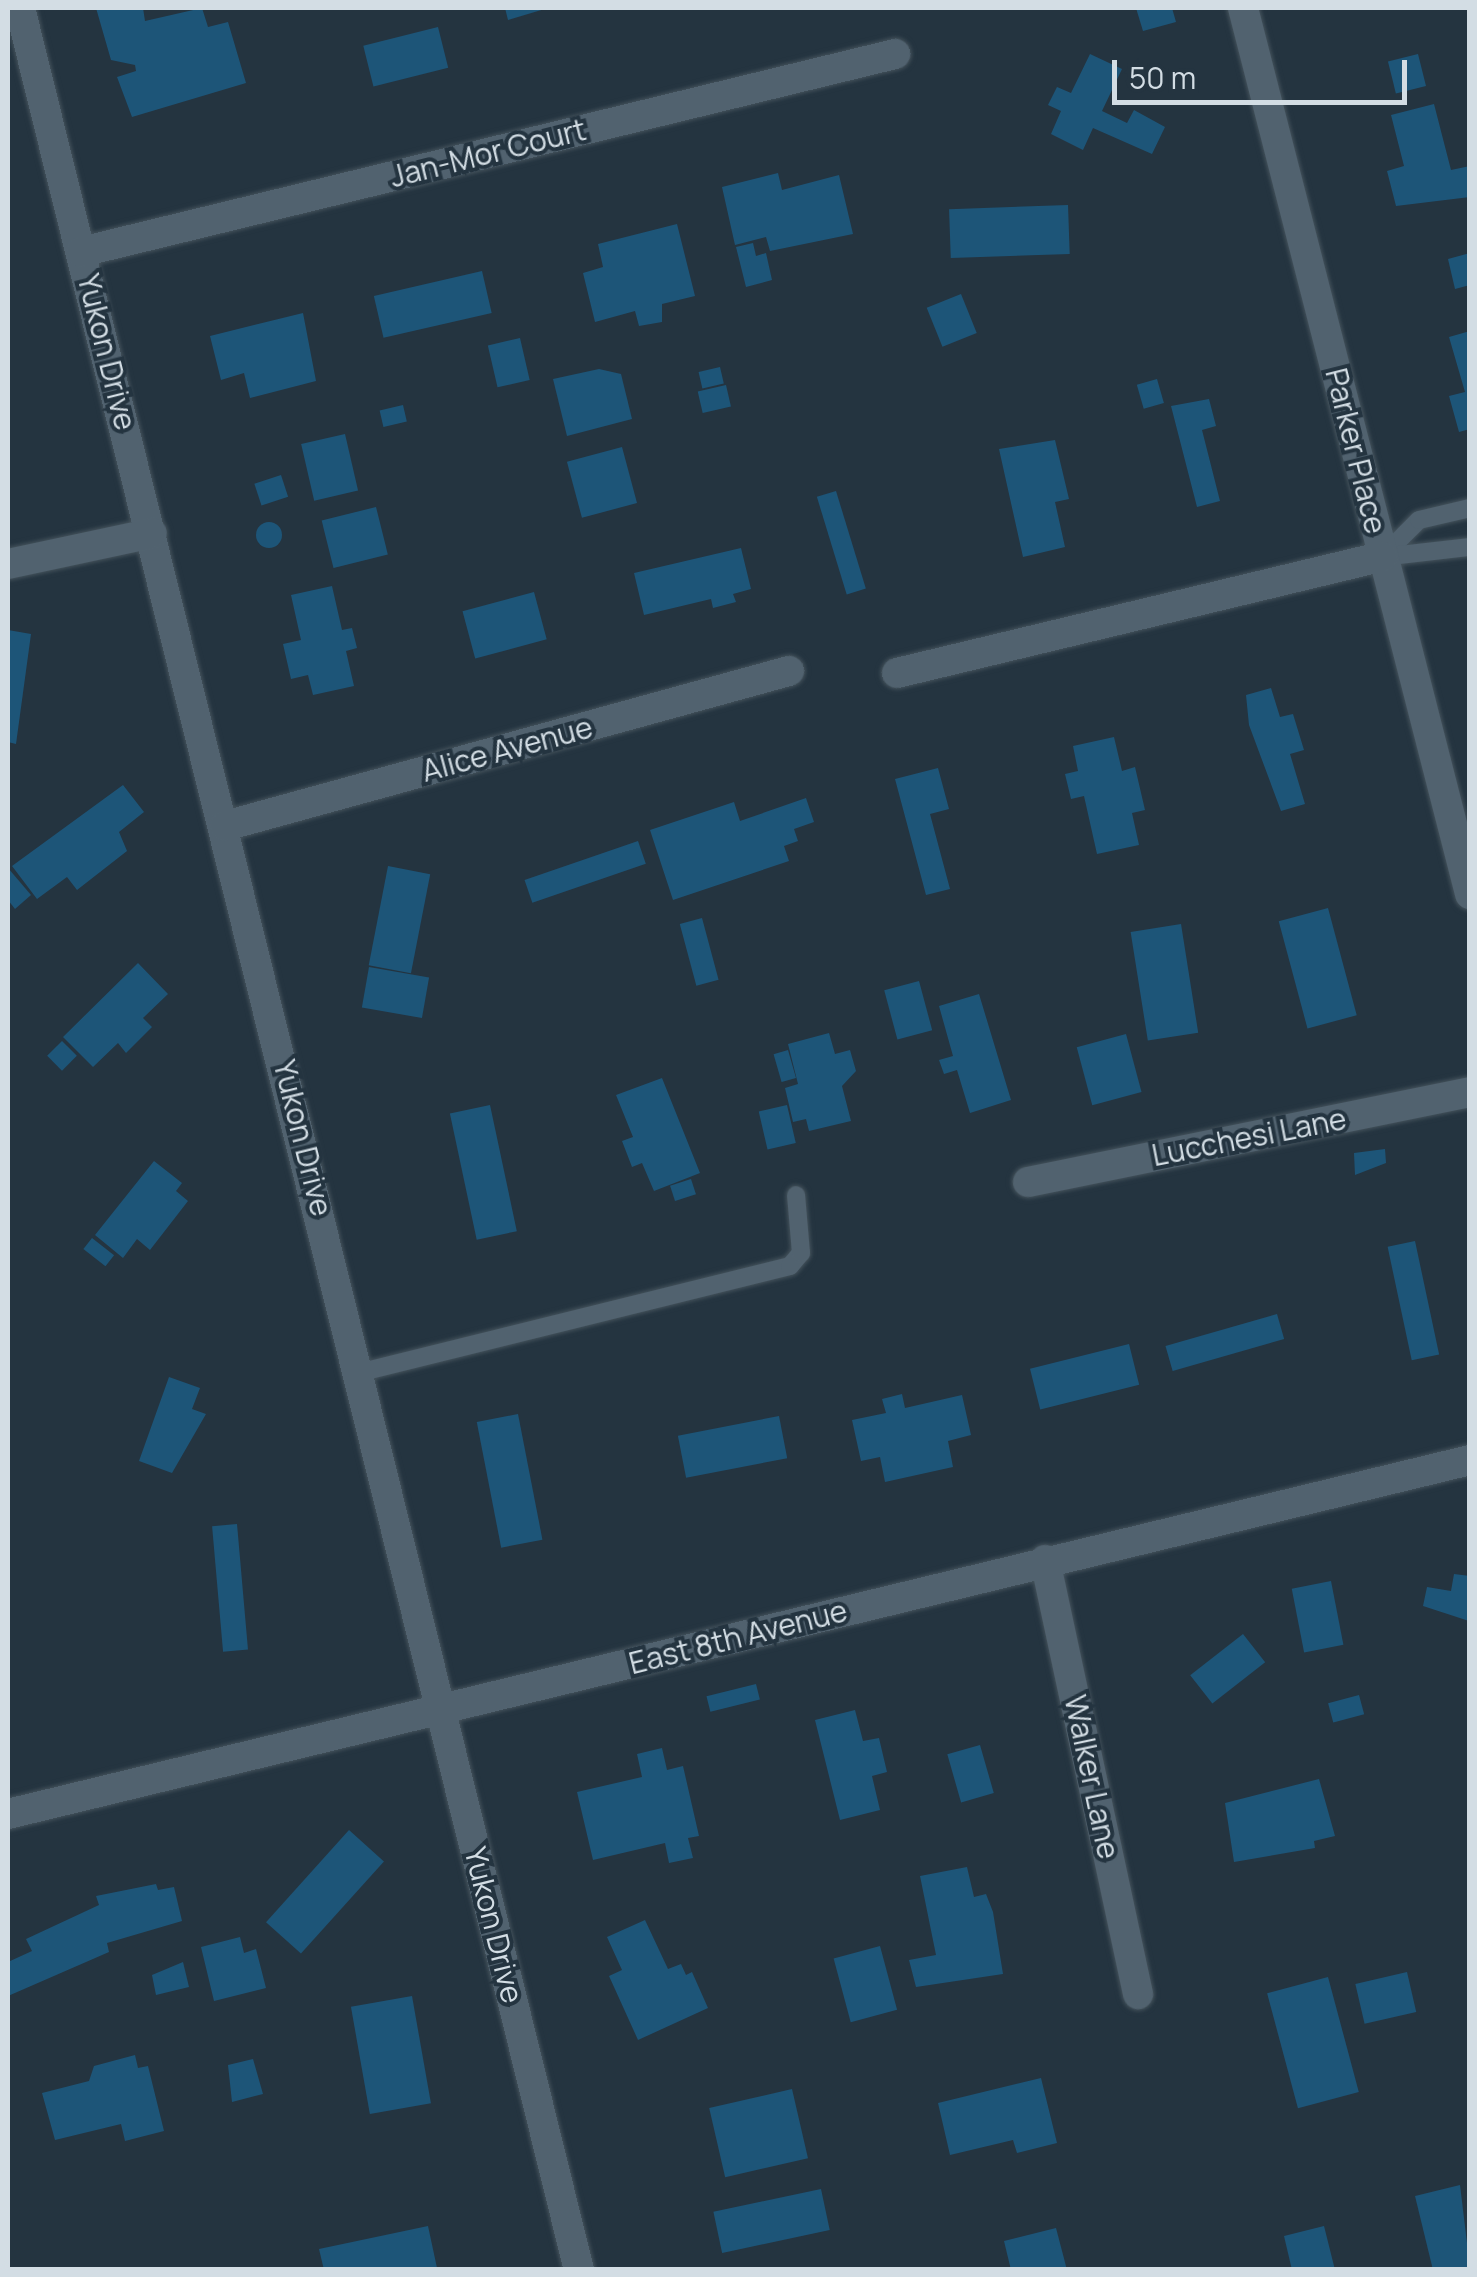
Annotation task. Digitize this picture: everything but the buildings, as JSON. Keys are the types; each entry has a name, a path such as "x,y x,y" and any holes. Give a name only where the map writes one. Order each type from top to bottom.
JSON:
{"street":[{"name":"Yukon Drive","path":"20,8 19,46 82,252 362,1372 579,2270"},
{"name":"Parker Place","path":"1243,8 1470,894"},
{"name":"Jan-Mor Court","path":"82,252 895,54"},
{"path":"8,564 152,533"},
{"path":"897,672 1382,557"},
{"name":"Alice Avenue","path":"225,826 789,670"},
{"name":"Lucchesi Lane","path":"1028,1182 1470,1092"},
{"name":"East 8th Avenue","path":"8,1814 1470,1460"},
{"name":"Walker Lane","path":"1046,1560 1138,1994"}],"lane":[{"path":"1382,557 1419,520 1470,508"},
{"path":"1382,557 1470,547"},
{"path":"362,1372 790,1266 801,1253 796,1195"}]}
